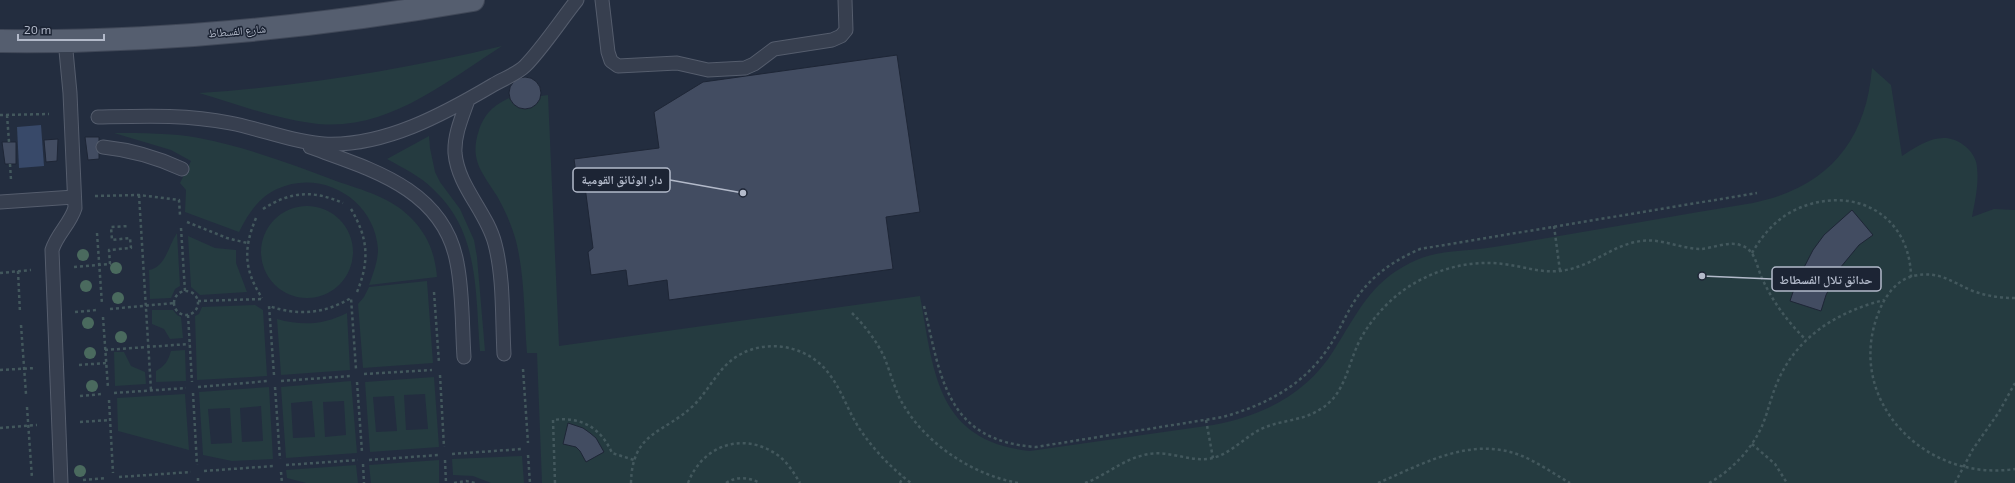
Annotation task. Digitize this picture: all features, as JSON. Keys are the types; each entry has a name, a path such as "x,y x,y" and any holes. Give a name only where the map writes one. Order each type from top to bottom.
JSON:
{"main road":[{"name":"شارع الفسطاط","path":"0,41 65,40 204,34 302,25 400,13 473,0"}],"lane":[{"path":"289,139 325,144 356,142 377,138 418,123 468,100 524,67 577,0"},
{"path":"602,0 608,52 611,61 618,66 677,62 698,68 718,71 745,68 754,64 774,49 832,40 841,36 846,30 845,0"},
{"path":"61,483 52,259 55,242 72,216 75,208 70,94 65,40"},
{"path":"468,100 458,130 455,153 462,179 487,223 495,243 499,261 504,354"},
{"path":"98,117 170,116 200,118 242,126 289,139 387,176 409,189 432,212 450,237 457,263 464,357"},
{"path":"103,147 140,153 182,170"},
{"path":"0,202 74,197"}],"path":[{"path":"7,115 9,142"},
{"path":"924,306 945,389 952,403 963,417 990,437 1004,442 1036,447 1206,420 1246,410 1289,388 1323,355 1337,335 1358,296 1370,281 1385,268 1402,257 1420,249 1757,193"},
{"path":"263,209 275,201 302,194 316,194 343,203"},
{"path":"139,195 151,390"},
{"path":"74,197 139,195 179,200 180,215"},
{"path":"1752,252 1771,227 1796,209 1826,200 1856,202 1882,214 1897,230 1908,248 1911,262 1911,277"},
{"path":"351,209 364,235 366,249 366,264 357,292"},
{"path":"198,301 262,298 253,284 248,268 247,243 256,218"},
{"path":"187,222 227,238 247,243"},
{"path":"114,249 131,248 130,238 112,240 111,227 129,226"},
{"path":"1554,226 1560,271"},
{"path":"181,228 185,291"},
{"path":"97,233 102,304"},
{"path":"1084,483 1097,479 1132,458 1144,454 1156,453 1196,460 1213,458 1229,451 1260,430 1273,424 1312,414 1330,402 1343,384 1353,356 1370,324 1391,300 1411,285 1445,270 1483,263 1502,264 1547,272 1560,271 1591,263 1617,248 1642,241 1662,241 1694,249 1740,244 1752,252 1776,305 1806,340"},
{"path":"18,271 20,313"},
{"path":"2015,298 1986,295 1937,275 1911,277 1891,290 1884,300 1876,320 1871,341 1870,362 1874,383 1881,404 1892,422 1906,439 1922,453 1941,463 1962,470 1983,473 2015,470"},
{"path":"185,291 191,292 196,296 198,301 197,307 188,315 181,314 176,309 174,302 180,293 185,291"},
{"path":"434,292 439,363"},
{"path":"274,375 269,306 296,313 311,313 338,305 351,298 356,369"},
{"path":"1709,483 1736,463 1752,444 1761,427 1783,372 1806,340 1818,329 1849,311 1884,300"},
{"path":"110,309 174,302"},
{"path":"852,313 865,326 876,342 901,399 912,417 926,433 943,448 968,464 981,471 1018,483"},
{"path":"188,315 192,382"},
{"path":"103,317 108,388"},
{"path":"21,326 26,394"},
{"path":"105,350 190,344"},
{"path":"631,483 634,460 646,439 655,431 680,417 693,406 732,359 757,348 784,346 810,356 826,370 859,429 872,446 911,483"},
{"path":"523,369 528,443"},
{"path":"364,374 432,370"},
{"path":"440,375 444,447"},
{"path":"281,380 351,376"},
{"path":"198,387 268,381"},
{"path":"357,382 362,452"},
{"path":"1955,483 1973,449 1999,412 2015,383"},
{"path":"275,386 280,459"},
{"path":"114,393 186,388"},
{"path":"193,393 197,465"},
{"path":"109,400 114,473"},
{"path":"27,407 32,478"},
{"path":"555,483 553,420 569,419 585,423 602,435 612,453 634,460"},
{"path":"1206,420 1213,458"},
{"path":"688,483 697,464 705,456 726,446 748,443 760,446 780,457 788,464 800,483"},
{"path":"1752,444 1775,464 1787,483"},
{"path":"452,454 522,449"},
{"path":"1378,483 1448,454 1466,449 1484,449 1502,450 1520,455 1537,463 1570,483"},
{"path":"369,460 439,455"},
{"path":"528,455 530,483"},
{"path":"286,465 358,460"},
{"path":"445,460 446,483"},
{"path":"363,464 364,483"},
{"path":"204,471 274,466"},
{"path":"119,478 191,472"},
{"path":"281,472 282,483"},
{"path":"900,483 903,477"},
{"path":"198,478 198,483"},
{"path":"726,483 736,478 745,478 760,483"},
{"path":"454,483 466,481 476,483"}],"green space":[{"path":"502,46 435,90 388,113 363,121 338,124 297,121 199,93 276,86 352,76 464,55"},
{"path":"1872,68 1891,85 1902,156 1925,142 1941,138 1958,141 1974,156 1977,165 1977,186 1972,217 1994,209 2015,210 2015,483 542,483 537,353 527,353 523,283 519,255 508,218 497,196 482,172 476,158 475,150 476,140 481,124 494,107 509,98 517,106 526,109 534,106 541,96 548,95 559,346 920,296 936,376 945,398 958,418 975,433 999,445 1030,451 1213,425 1249,416 1266,409 1297,391 1311,379 1334,350 1374,290 1396,271 1420,258 1441,253 1483,249 1753,203 1779,196 1802,186 1821,173 1838,158 1851,140 1861,119 1868,95"},
{"path":"114,133 178,135 234,146 268,156 385,199 403,211 422,231 430,245 437,277 369,285 378,254 375,231 367,216 357,203 343,193 328,186 311,183 294,184 277,189 264,197 254,207 239,232 185,212 186,190 180,183 191,161 171,150"},
{"path":"429,136 435,172 440,182 460,209 474,240 477,257 485,351 480,351 472,264 467,244 459,224 448,206 428,184 411,172 387,159"},
{"path":"307,206 325,209 340,219 350,234 353,252 350,270 340,285 325,295 307,298 289,295 274,285 264,270 261,252 264,234 274,219 289,209"},
{"path":"177,233 180,286 175,289 171,298 150,299 149,270 155,268 163,260"},
{"path":"188,236 215,248 236,250 236,263 247,292 200,295 191,287"},
{"path":"427,281 433,363 363,368 358,304 364,297 369,287"},
{"path":"255,305 263,310 267,376 197,380 195,316 199,314 202,307"},
{"path":"152,310 173,310 181,317 183,338 170,339 164,329 152,324"},
{"path":"347,313 350,370 281,375 277,319 296,323 313,323 330,320"},
{"path":"185,350 186,381 156,382 156,371 166,363 171,351"},
{"path":"114,352 124,352 131,366 145,372 146,384 115,386"},
{"path":"434,377 439,447 370,452 365,382","holes":["425,394 428,429 406,430 404,395","394,396 397,431 376,432 373,397"]},
{"path":"351,381 357,453 286,458 281,387","holes":["312,401 315,437 293,438 291,403","344,401 346,435 325,437 323,402"]},
{"path":"269,387 273,459 232,461 203,455 199,392","holes":["261,406 263,441 242,442 240,408","230,408 232,443 211,444 208,409"]},
{"path":"185,394 189,450 118,431 117,398"},
{"path":"522,456 524,483 491,483 473,476 453,475 452,459"},
{"path":"439,460 439,483 371,483 369,465"},
{"path":"356,465 358,483 306,483 287,478 286,470"}],"water":[{"path":"41,125 44,166 19,168 17,127"}],"building":[{"path":"897,55 920,212 886,217 893,269 669,300 667,280 628,286 626,270 591,275 588,252 593,248 584,179 577,180 574,159 659,148 654,112 703,82"},
{"path":"522,77 528,77 537,81 541,93 537,105 528,109 522,109 513,105 509,96 509,90 513,81"},
{"path":"85,137 99,137 99,159 88,160"},
{"path":"58,139 57,161 46,162 44,140"},
{"path":"2,142 16,142 16,164 5,164"},
{"path":"1852,210 1873,235 1859,245 1840,268 1826,295 1821,311 1790,301 1796,283 1813,250 1824,235"},
{"path":"568,423 583,428 590,433 596,438 604,452 586,462 576,447 563,444"}],"place":[{"name":"دار الوثائق القومية","path":"743,193"},
{"name":"حدائق تلال الفسطاط","path":"1702,276"}]}
